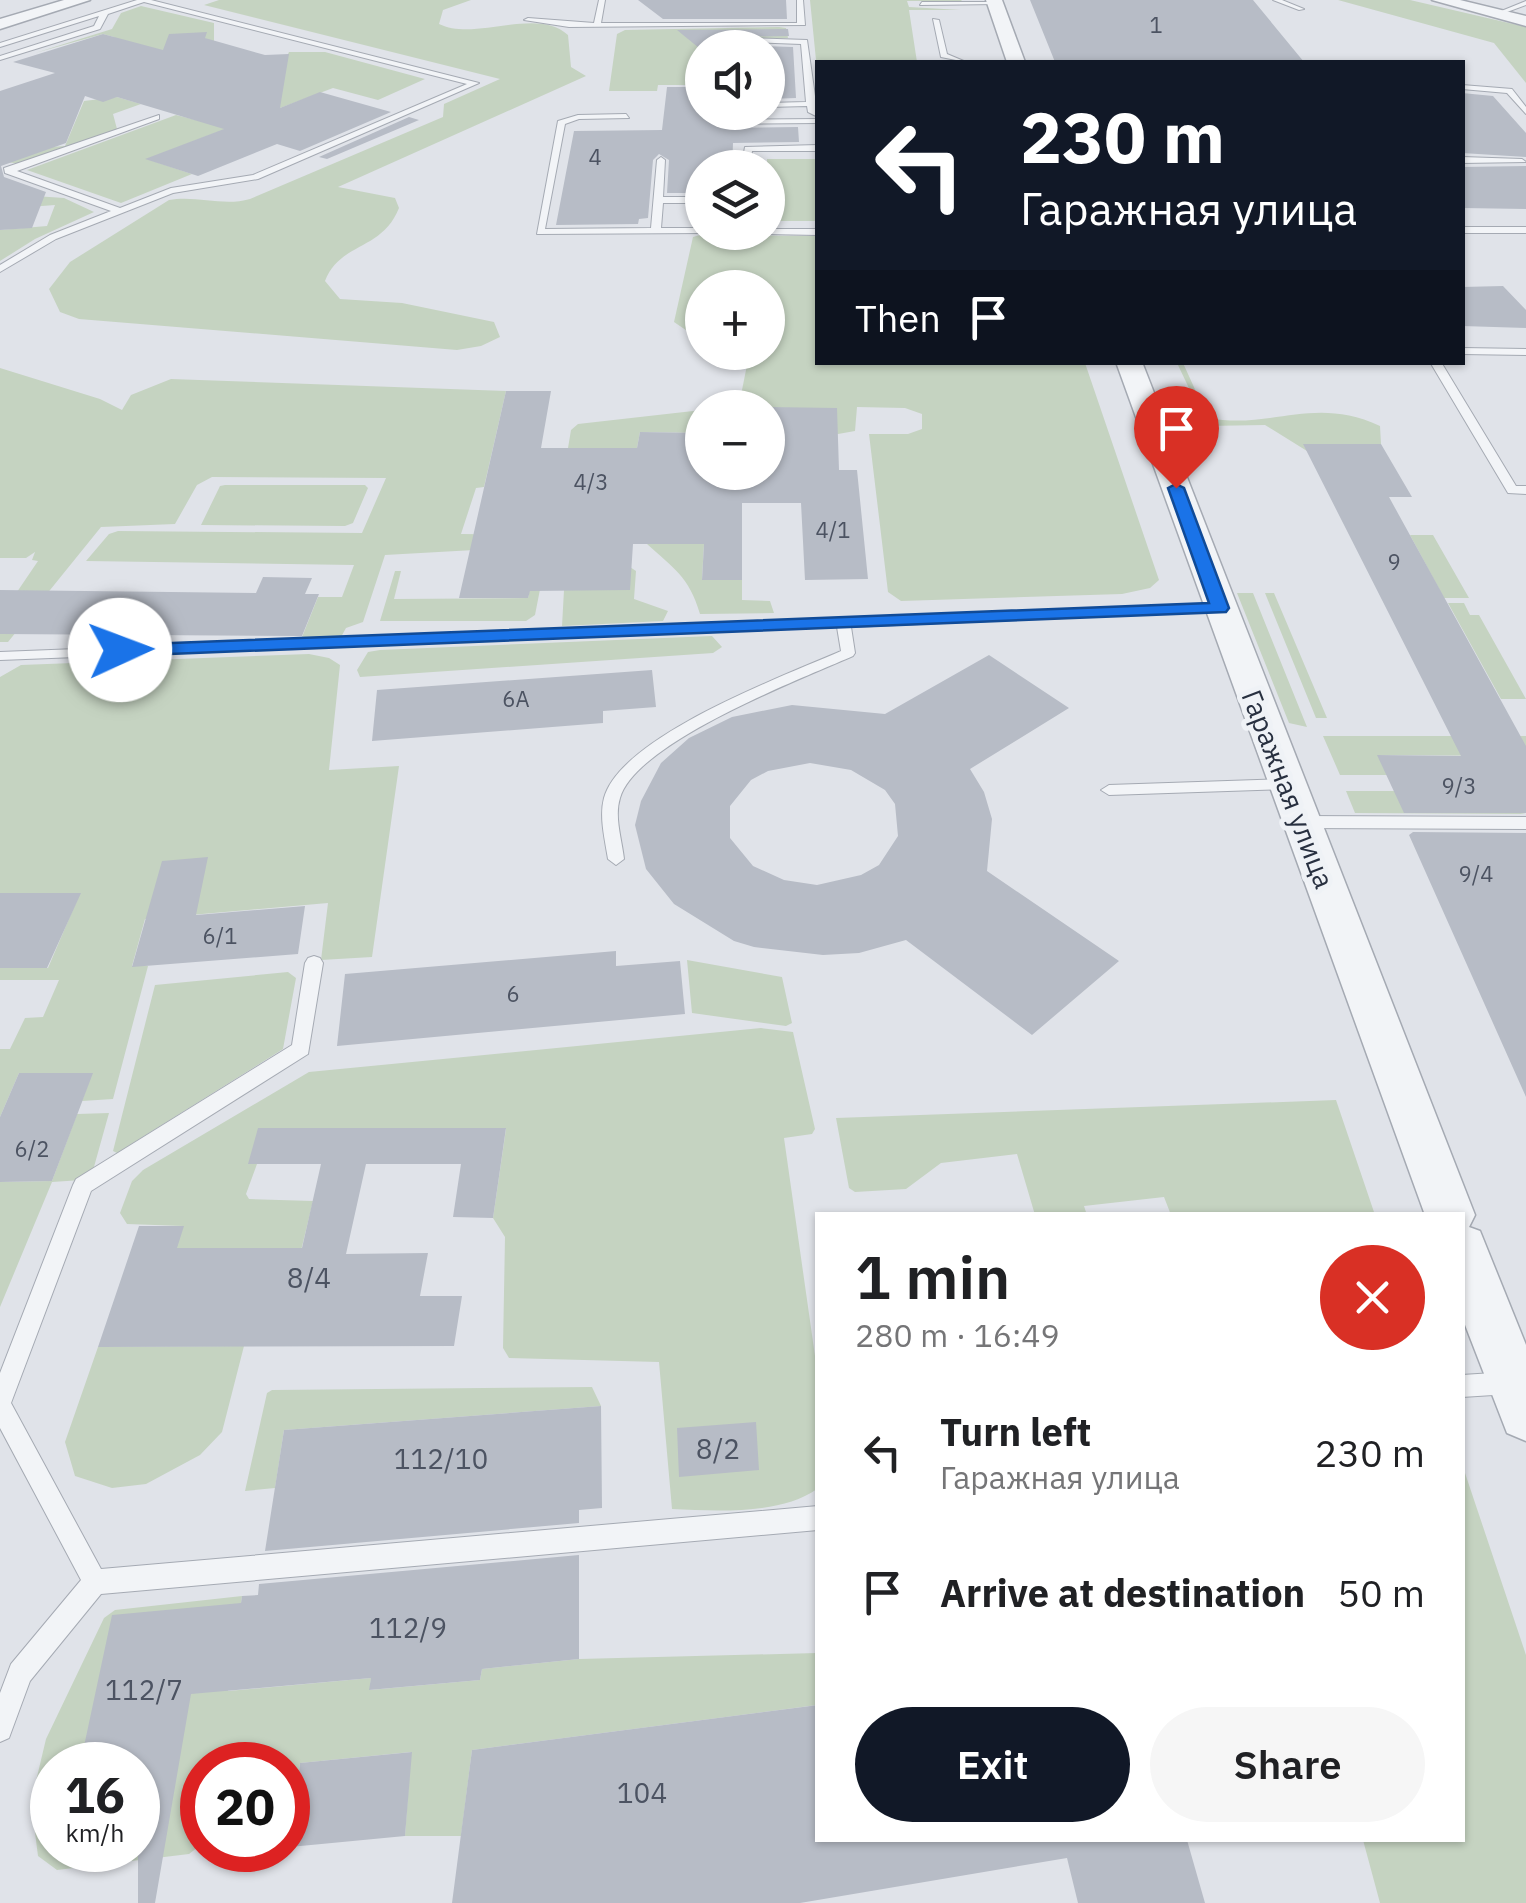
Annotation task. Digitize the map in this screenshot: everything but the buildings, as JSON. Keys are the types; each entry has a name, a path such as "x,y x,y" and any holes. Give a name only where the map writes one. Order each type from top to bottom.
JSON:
{"street":[{"path":"0,24 82,0"},
{"path":"1440,0 1526,21"},
{"path":"995,2 1015,60"},
{"name":"Гаражная улица","path":"1130,365 1449,1212"},
{"path":"1465,1255 1521,1396"}],"lane":[{"path":"0,45 143,0 475,83 254,177 170,191 52,237 0,270"},
{"path":"597,25 602,0"},
{"path":"528,20 597,25 802,25 800,0"},
{"path":"1276,0 1301,9"},
{"path":"922,4 995,2"},
{"path":"1496,14 1523,2"},
{"path":"0,58 98,28 104,12"},
{"path":"936,20 944,55 957,60"},
{"path":"785,41 804,42 810,104 815,113"},
{"path":"1465,87 1509,91 1526,112"},
{"path":"785,104 810,104"},
{"path":"626,116 578,117 561,122 540,232 685,231"},
{"path":"4,169 156,117"},
{"path":"785,119 815,118"},
{"path":"748,150 815,148"},
{"path":"656,231 662,160"},
{"path":"1465,160 1522,162"},
{"path":"4,169 120,211"},
{"path":"658,200 685,200"},
{"path":"1465,230 1526,230"},
{"path":"785,232 815,232"},
{"path":"1465,351 1526,352"},
{"path":"1436,365 1512,490 1526,490"},
{"path":"0,656 1220,608"},
{"path":"616,859 610,804 628,771 660,742 848,653 844,622"},
{"path":"1108,790 1286,784"},
{"path":"1300,822 1526,823"},
{"path":"95,1582 0,1404 83,1185 302,1048 314,963"},
{"path":"1465,1387 1521,1396"},
{"path":"0,1729 20,1673 95,1582 815,1518"}],"green space":[{"path":"219,0 471,0 443,10 439,24 470,29 540,24 568,35 571,67 586,76 338,187 395,198 399,208 382,232 332,268 325,281 340,299 402,303 494,322 500,337 481,346 457,350 79,319 60,312 49,289 70,262 169,200 250,199 443,117 444,104 500,79 204,5"},
{"path":"810,0 962,1 907,1 909,7 961,10 909,10 917,60 816,60"},
{"path":"1338,0 1410,0 1526,27 1526,83 1494,43"},
{"path":"141,6 214,23 214,42 202,37 206,32 156,71 114,37 103,34 35,53 112,29 121,13"},
{"path":"779,27 786,28 788,38 785,30 685,30 685,85 658,85 657,91 609,91 617,34 625,30"},
{"path":"289,52 325,52 425,79 378,100 333,88 259,116"},
{"path":"117,97 141,104 113,114 117,129 20,164 0,161 20,149 65,146 84,101"},
{"path":"176,115 228,128 147,159 192,174 121,203 27,170"},
{"path":"785,159 815,159 815,221 785,221"},
{"path":"20,195 64,198 94,212 35,239 0,261 0,230 47,226 55,205 2,209"},
{"path":"785,236 815,236 815,365 1086,365 1159,580 1150,588 1122,594 901,601 888,592 869,434 908,434 922,429 922,414 905,408 857,407 855,431 838,434 812,422 785,421 785,390 742,390 746,370 785,370 785,270 686,270 690,250 785,250"},
{"path":"685,273 685,329 674,322"},
{"path":"1178,365 1184,365 1208,418 1231,421 1334,413 1380,426 1381,444 1307,451 1265,425 1207,426"},
{"path":"0,368 100,399 122,410 131,395 171,379 506,391 484,487 476,488 461,534 569,535 528,547 385,555 363,622 346,628 341,637 302,637 318,597 342,597 354,565 86,561 109,534 118,531 362,533 386,478 212,477 197,485 175,524 101,527 8,642 0,642 0,617 38,561 32,560 35,552 26,558 0,558"},
{"path":"685,412 685,433 640,432 636,453 622,448 568,448 571,430 578,424"},
{"path":"220,486 368,488 353,523 345,526 201,525"},
{"path":"1410,535 1433,535 1469,598 1444,598"},
{"path":"647,544 704,544 702,579 742,580 742,600 770,601 774,613 700,614 685,581"},
{"path":"627,565 636,571 634,599 668,611 663,621 562,626 565,572"},
{"path":"534,570 543,574 535,615 526,621 380,621 395,571 401,571 394,599 528,598"},
{"path":"1237,593 1253,593 1307,727 1289,723"},
{"path":"1265,593 1274,593 1327,718 1316,718"},
{"path":"1448,603 1464,603 1470,615 1479,615 1526,699 1501,699"},
{"path":"712,636 722,647 713,653 360,677 357,670 368,652 380,650"},
{"path":"309,654 340,665 329,770 399,766 372,957 321,960 328,903 145,919 132,966 148,966 113,1099 82,1101 92,1073 19,1073 0,1117 0,1049 10,1049 25,1018 43,1017 59,980 0,980 0,968 48,968 80,893 0,893 0,677 21,665"},
{"path":"1323,736 1526,736 1526,756 1380,755 1387,775 1340,775"},
{"path":"1346,791 1395,791 1526,814 1355,813"},
{"path":"687,960 782,977 792,1023 786,1026 692,1013"},
{"path":"288,972 296,978 283,1049 117,1153 113,1151 155,985"},
{"path":"761,1028 793,1032 815,1129 812,1134 784,1138 815,1356 815,1490 785,1503 748,1510 672,1509 659,1362 509,1358 503,1348 505,1237 493,1218 506,1129 340,1164 257,1164 246,1194 249,1199 313,1201 299,1259 276,1248 203,1248 161,1297 183,1226 127,1224 120,1213 132,1181 143,1170 309,1072"},
{"path":"1336,1100 1374,1212 1170,1212 1164,1197 1084,1206 1086,1212 1034,1212 1017,1154 941,1163 906,1189 855,1192 849,1188 836,1118"},
{"path":"109,1113 92,1174 82,1180 52,1182 0,1307 0,1182 52,1181 77,1114"},
{"path":"244,1346 222,1432 200,1455 146,1484 112,1488 75,1476 65,1442 98,1347"},
{"path":"592,1387 601,1406 284,1430 275,1488 245,1491 267,1393 272,1390"},
{"path":"1465,1473 1526,1655 1526,1903 1380,1903 1364,1842 1465,1842"},
{"path":"242,1596 228,1691 371,1678 370,1690 480,1680 482,1669 579,1659 815,1653 815,1705 472,1750 461,1836 405,1836 411,1752 310,1762 310,1742 180,1742 180,1855 160,1858 160,1742 45,1742 104,1618 115,1610"}],"route":[{"path":"120,650 1220,608 1176,488"}]}
